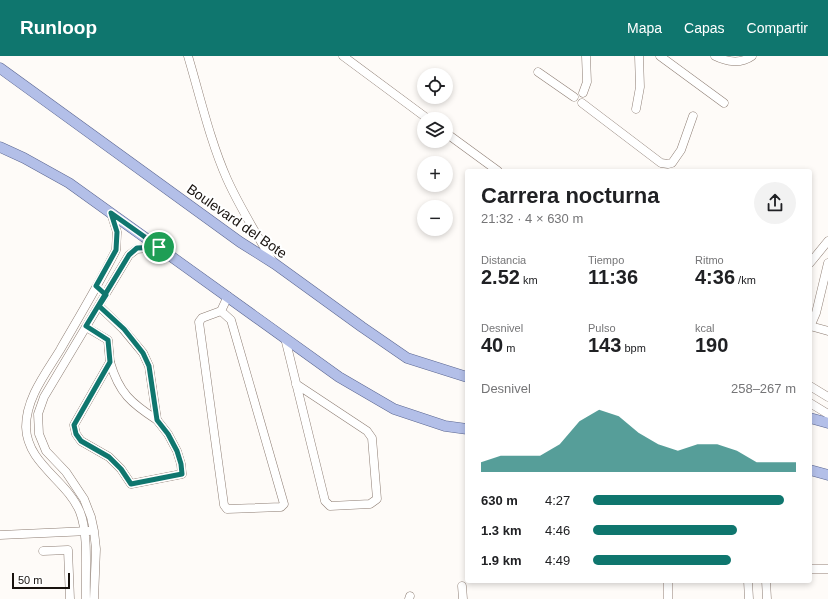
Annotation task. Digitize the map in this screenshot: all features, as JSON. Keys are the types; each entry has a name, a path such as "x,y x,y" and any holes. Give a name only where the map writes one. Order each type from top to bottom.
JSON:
{"main road":[{"name":"Boulevard del Bote","path":"0,68 240,242 275,264 407,358 465,376"},
{"path":"0,148 24,158 70,183 339,377 394,409 445,426 465,429"},
{"path":"812,419 828,423"},
{"path":"812,470 828,475"}],"street":[{"path":"188,56 211,134 226,177 241,209 275,264"},
{"path":"343,56 419,112"},
{"path":"582,103 586,98 583,93 587,82 586,56"},
{"path":"636,109 640,87 640,56"},
{"path":"660,56 724,103"},
{"path":"715,56 728,61 736,62 752,56"},
{"path":"538,72 574,97 576,103 582,103 661,163 672,163 681,150 693,116"},
{"path":"574,97 577,92 583,93"},
{"path":"453,137 495,169"},
{"path":"86,598 85,531 80,512 73,499 42,465 34,453 29,442 26,427 28,411 38,385 58,354 116,250 117,232 111,213"},
{"path":"812,261 828,241"},
{"path":"43,551 68,550 70,598 94,598 96,549 94,531 84,499 66,472 46,451 39,434 38,414 44,397 129,255 137,248 159,247"},
{"path":"812,322 816,313 828,263"},
{"path":"96,286 106,295"},
{"path":"221,310 231,320 284,504 281,507 227,509 224,506 199,322 202,318 221,310 228,296"},
{"path":"99,306 124,329 143,353 149,366 157,420"},
{"path":"86,326 108,340 110,362 115,378 125,395 137,407 157,420 168,434 177,451 182,474 131,484 121,469 109,457 81,441 76,434 74,425 110,362"},
{"path":"812,327 828,331"},
{"path":"285,338 296,384 325,501 330,506 370,504 377,499 372,438 367,431 296,384"},
{"path":"58,354 67,359"},
{"path":"812,387 828,397"},
{"path":"812,404 828,414"},
{"path":"0,535 94,531"},
{"path":"812,569 828,569"},
{"path":"668,583 668,599"},
{"path":"748,583 749,599"},
{"path":"766,583 768,599"},
{"path":"462,586 463,599"}],"route":[{"path":"159,247 111,213 117,232 116,250 96,286 106,295 99,306 124,329 143,353 149,366 157,420 168,434 177,451 182,474 131,484 121,469 109,457 81,441 76,434 74,425 110,362 108,340 86,326 99,306 129,255 137,248 159,247"}]}
